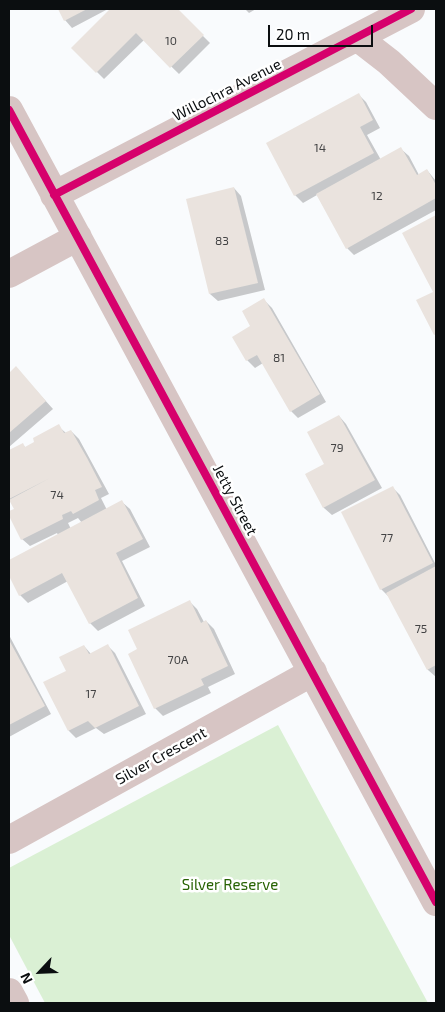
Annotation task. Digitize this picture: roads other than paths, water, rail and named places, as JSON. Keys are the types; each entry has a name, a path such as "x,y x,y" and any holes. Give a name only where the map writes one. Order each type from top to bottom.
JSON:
{"street":[{"name":"Willochra Avenue","path":"54,195 411,9"},
{"path":"358,38 389,62 436,106"},
{"name":"Jetty Street","path":"9,110 436,902"},
{"path":"9,274 78,237"},
{"name":"Silver Crescent","path":"9,840 313,672"},
{"path":"9,992 15,1003"}],"park label":[{"name":"Silver Reserve","path":"230,885"}]}
